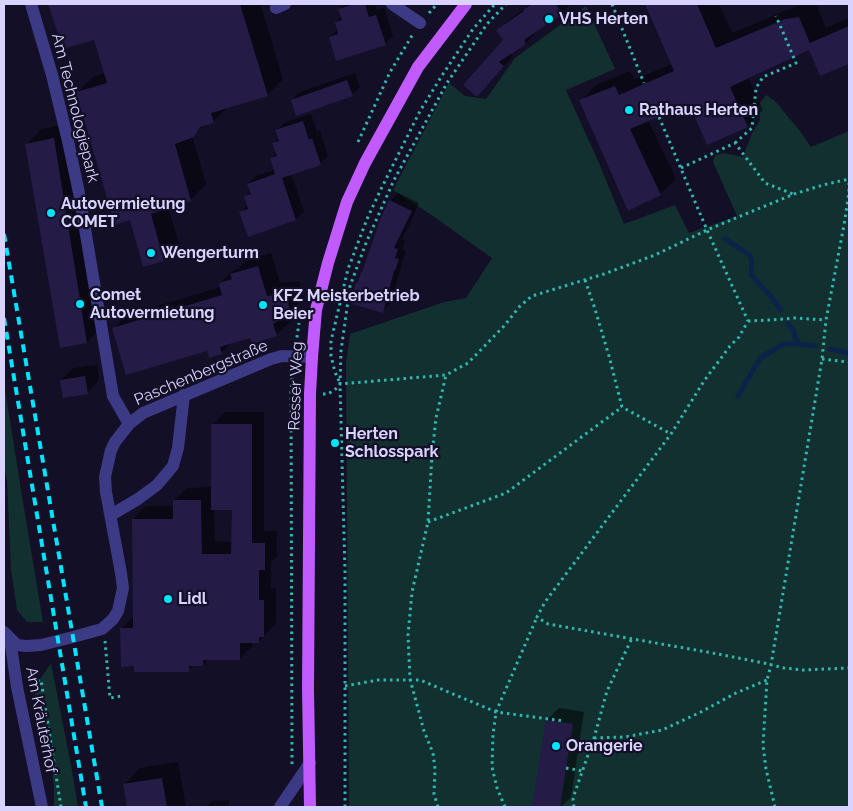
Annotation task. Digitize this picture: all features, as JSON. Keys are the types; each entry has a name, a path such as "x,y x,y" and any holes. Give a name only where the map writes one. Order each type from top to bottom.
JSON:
{"main road":[{"name":"Resser Weg","path":"310,807 308,680 310,394 316,310 347,202 365,163 418,67 466,4"}],"street":[{"name":"Am Technologiepark","path":"31,4 45,49 68,141 79,194 113,396 129,424"},
{"path":"392,4 420,23"},
{"name":"Paschenbergstraße","path":"102,629 113,619 118,611 123,588 105,477 111,450 129,424 142,413 272,359 282,356 312,356"},
{"path":"111,515 157,485 173,466 178,448 184,395"},
{"path":"7,636 17,645 41,645 102,629"},
{"name":"Am Kräuterhof","path":"7,636 42,807"},
{"path":"280,807 310,763"}],"path":[{"path":"340,384 331,356 331,340 348,269 367,220 420,111 442,74 473,29 495,4"},
{"path":"345,807 345,563 340,384 341,351 350,286 366,243 394,180 447,83 487,24 506,4"},
{"path":"612,4 644,83"},
{"path":"681,168 734,143 752,128 756,88 763,78 796,63 776,16"},
{"path":"659,117 748,321"},
{"path":"734,143 765,183 794,194"},
{"path":"340,384 446,375 468,364 520,306 532,296 604,274 655,255 707,230 794,194 849,179 844,225 826,320 822,360 767,680 763,745 766,769 775,807"},
{"path":"585,280 609,356 622,407 671,434"},
{"path":"748,321 795,318 826,320"},
{"path":"505,807 497,788 492,767 496,712 537,616 545,602 671,434 704,381 739,336 748,321"},
{"path":"822,360 849,362"},
{"path":"438,807 434,794 435,769 433,753 424,731 410,679 408,635 412,592 428,522 436,418 446,375"},
{"path":"291,389 292,790"},
{"path":"428,522 506,493 622,407"},
{"path":"537,616 548,624 632,638 784,668 803,670 849,668"},
{"path":"102,629 110,698 122,696"},
{"path":"574,807 575,792 594,738 607,691 632,638"},
{"path":"17,687 41,680 61,807"},
{"path":"345,686 378,680 420,680 496,712 564,722"},
{"path":"594,738 625,737 662,730 700,713 736,693 767,680"},
{"path":"566,768 583,771"}],"green space":[{"path":"586,6 615,69 566,90 624,224 675,205 689,233 737,216 713,162 715,155 724,153 743,157 752,133 760,120 759,104 766,95 775,101 811,147 849,131 849,807 349,807 346,363 350,334 444,302 466,298 492,258 393,190 449,83 465,96 486,99 515,58"},
{"path":"4,383 43,622 27,622 17,610 11,570 7,481 4,465"},
{"path":"51,663 78,807 54,807 54,784 34,688"}],"building":[{"path":"48,4 240,4 268,96 211,113 214,123 200,127 194,137 175,144 191,201 151,214 164,261 143,267 130,220 115,225 76,92 107,83 94,40 63,49"},
{"path":"355,4 365,4 369,17 376,15 386,45 336,61 329,37 338,34 335,22 342,20 338,9"},
{"path":"532,4 556,4 562,14 524,40 526,44 499,62 504,66 477,97 463,85 503,40 496,30"},
{"name":"Rathaus Herten","path":"645,4 697,4 716,48 785,19 799,17 810,43 849,26 849,64 820,76 809,50 730,87 748,127 707,145 689,104 630,129 661,195 628,211 579,100 615,86 619,95 674,71"},
{"path":"347,80 353,96 296,116 291,100"},
{"path":"303,121 309,140 312,138 321,165 282,178 296,220 248,237 239,212 248,209 244,196 251,194 247,184 275,174 270,158 277,156 272,143 279,141 275,130"},
{"name":"Autovermietung COMET","path":"54,138 87,343 60,348 25,144"},
{"path":"389,200 412,211 394,248 398,249 395,258 399,259 383,313 352,304 356,282 358,282"},
{"path":"258,266 267,296 285,294 291,313 273,324 277,336 252,344 250,338 220,347 222,354 209,358 207,351 126,375 112,328 222,295 219,283 232,279 230,274"},
{"path":"85,376 88,394 63,398 60,380"},
{"path":"211,424 252,424 252,543 265,543 265,570 259,570 259,600 264,600 264,637 259,637 259,643 240,643 240,660 203,660 203,666 189,666 189,672 134,672 134,666 121,667 120,628 133,628 132,519 173,519 173,500 201,500 202,554 231,554 232,510 211,510"},
{"name":"Orangerie","path":"546,720 573,724 560,807 532,807"},
{"path":"162,778 167,807 127,807 123,784"}],"waterway":[{"path":"725,239 750,255 752,263 751,275 781,310"},
{"path":"788,324 793,330 798,344"},
{"path":"738,396 760,358 784,344 815,346"},
{"path":"830,349 849,353"}],"railway":[{"path":"4,234 102,807"},
{"path":"4,318 86,807"}],"place":[{"name":"VHS Herten","path":"549,19"},
{"name":"Rathaus Herten","path":"629,110"},
{"name":"Autovermietung COMET","path":"51,213"},
{"name":"Wengerturm","path":"151,253"},
{"name":"Comet Autovermietung","path":"80,304"},
{"name":"KFZ Meisterbetrieb Beier","path":"263,305"},
{"name":"Herten Schlosspark","path":"335,443"},
{"name":"Lidl","path":"168,599"},
{"name":"Orangerie","path":"556,746"}]}
